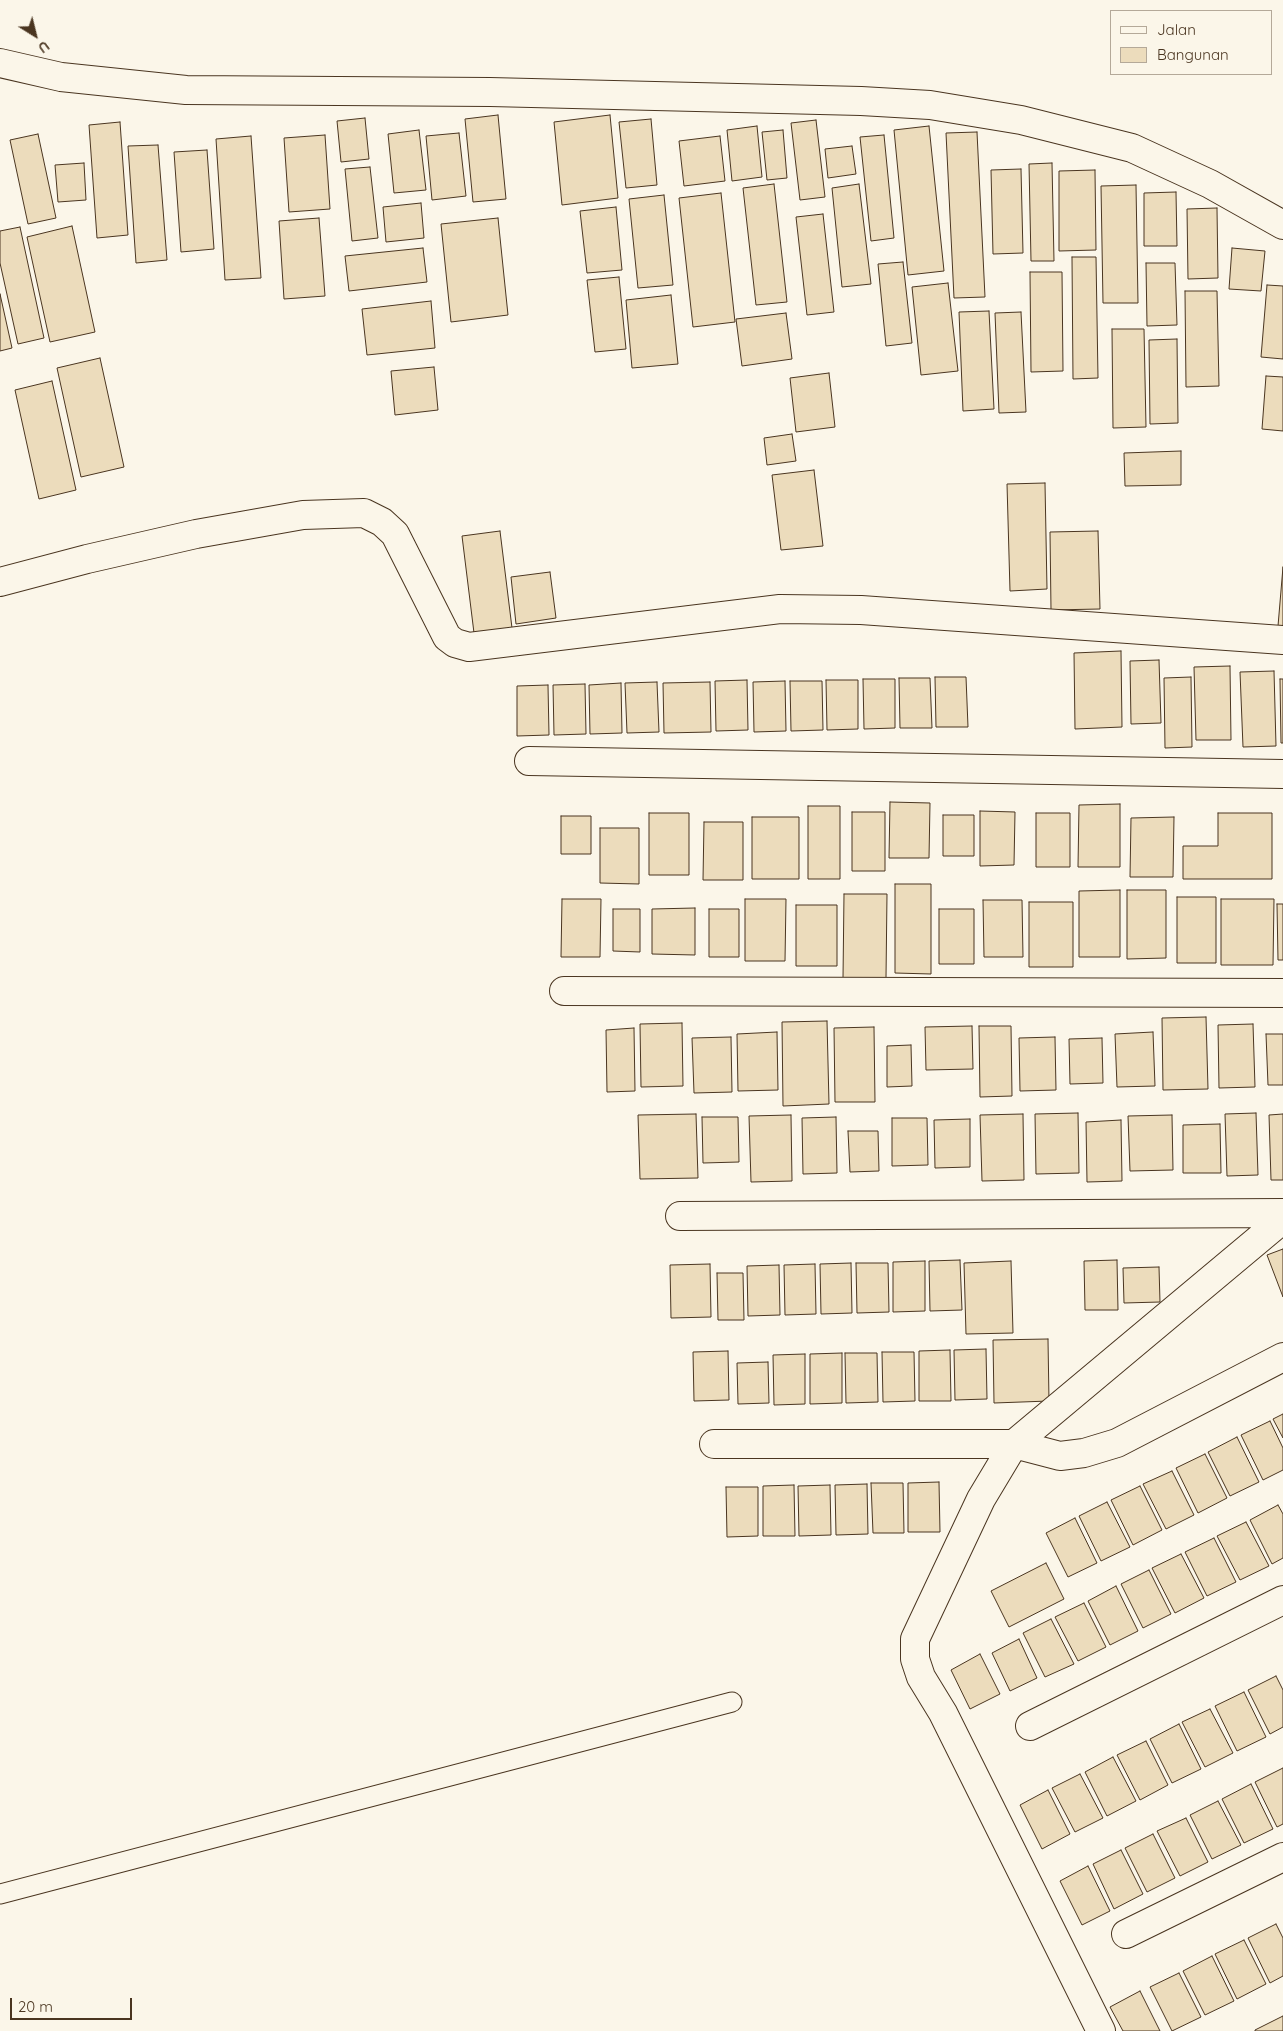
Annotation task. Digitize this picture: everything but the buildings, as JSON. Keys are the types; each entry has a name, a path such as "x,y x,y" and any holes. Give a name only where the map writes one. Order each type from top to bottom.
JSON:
{"street":[{"path":"0,63 61,77 186,90 528,93 861,101 930,105 1021,120 1132,148 1210,184 1283,225"},
{"path":"0,582 87,559 196,534 303,515 364,513 382,522 395,534 447,637 454,643 469,647 780,609 862,610 1283,640"},
{"path":"529,762 1283,774"},
{"path":"564,991 1283,993"},
{"path":"680,1216 1283,1213"},
{"path":"1101,2031 943,1713 921,1677 915,1659 915,1639 981,1499 1014,1444 1283,1219"},
{"path":"714,1444 1014,1444 1060,1456 1084,1453 1117,1443 1283,1357"},
{"path":"1030,1726 1283,1600"},
{"path":"1126,1934 1283,1857"}],"lane":[{"path":"0,1894 732,1702"}]}
